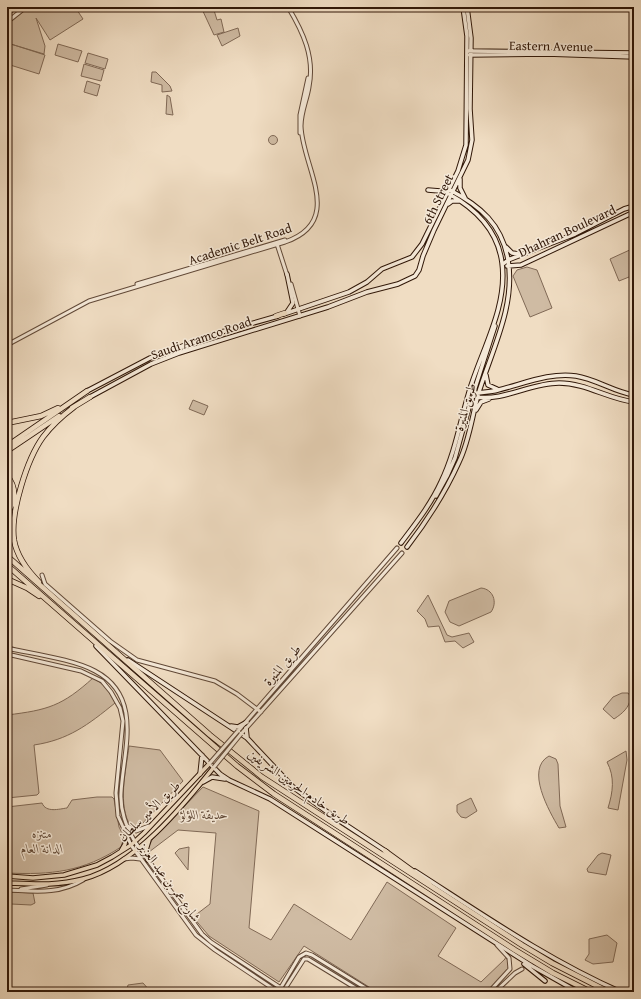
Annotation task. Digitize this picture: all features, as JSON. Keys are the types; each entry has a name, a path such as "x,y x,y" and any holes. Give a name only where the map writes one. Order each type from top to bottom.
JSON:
{"highway":[{"path":"276,316 286,312"},
{"path":"7,423 41,416 87,392"},
{"path":"7,446 87,392"},
{"path":"7,451 90,397"},
{"path":"56,601 26,568 21,559 14,541 14,521 23,485 37,446 52,427 74,407"},
{"path":"7,476 12,483 14,491 12,504 7,512"},
{"name":"طريق خادم الحرمين الشريفين","path":"7,556 106,645 210,735 262,777 464,908 552,963 610,992"},
{"name":"طريق خادم الحرمين الشريفين","path":"7,564 60,613 237,766 274,794 515,950 553,973 591,992"},
{"path":"7,579 27,588 60,613"},
{"path":"386,851 464,908"}],"main road":[{"name":"6th Street","path":"298,310 349,292 367,282 382,269 406,260 417,253 442,203 462,172 468,160 473,136 470,109 469,53 463,7"},
{"name":"6th Street","path":"300,316 367,292 398,284 415,276 417,273 422,256 442,212 458,171 467,141 469,53 471,38 467,7"},
{"name":"Eastern Avenue","path":"469,53 634,53"},
{"name":"Eastern Avenue","path":"469,53 634,57"},
{"path":"462,172 459,185 465,200 485,213 503,242 512,253 522,254"},
{"path":"428,190 442,192 442,203"},
{"name":"Dhahran Boulevard","path":"450,192 465,200 482,219 494,236 503,264 509,267 521,265 634,212"},
{"path":"442,212 450,202 465,200"},
{"path":"503,264 508,260 522,254 563,240 624,209 634,206"},
{"name":"طريق المنيرة","path":"407,548 418,534 451,480 461,460 473,416 476,396 479,392 509,293 509,267 503,242"},
{"name":"طريق المنيرة","path":"401,543 428,506 450,460 469,393 497,315 502,294 503,264"},
{"path":"286,312 290,310 294,303 287,274"},
{"name":"Saudi Aramco Road","path":"87,392 150,358 218,333 298,310"},
{"path":"476,396 475,388 497,315"},
{"name":"Saudi Aramco Road","path":"90,397 151,364 179,353 300,316"},
{"path":"486,370 486,380 490,386 496,389 504,388"},
{"path":"479,392 504,388 548,377 569,375 586,378 616,391 634,395"},
{"path":"473,416 483,401 544,384 561,383 577,385 615,398 634,402"},
{"path":"428,506 437,494 451,469 471,400 476,396 502,395"},
{"path":"74,624 121,670 210,763 229,780"},
{"path":"106,645 149,676 247,738 293,787 337,819 507,931 550,956 621,992"},
{"path":"225,723 235,727 247,722"},
{"path":"246,728 247,738"},
{"path":"200,774 202,754"},
{"name":"طريق الأمير سلطان","path":"7,876 32,878 64,875 97,865 135,842 210,763"},
{"name":"طريق الأمير سلطان","path":"7,883 47,885 85,879 122,860 149,839 214,767"},
{"path":"202,782 212,777 219,777 229,780 270,799 496,944 578,992"},
{"path":"120,852 125,844 126,835"},
{"path":"148,860 146,850 149,839"},
{"path":"512,954 545,981"}],"street":[{"path":"7,14 16,7"},
{"path":"7,22 26,7"},
{"name":"Academic Belt Road","path":"7,344 89,301 295,238 307,229 315,217 318,198 304,144 301,126 303,110 310,85 309,53 303,33 287,7"},
{"path":"277,243 300,316"},
{"name":"طريق المنيرة","path":"239,733 257,709 397,548"},
{"name":"طريق المنيرة","path":"239,733 246,728 261,712 402,552"},
{"path":"42,575 46,584 121,649 137,660 215,681 237,694 261,712"},
{"path":"7,648 84,666 96,672 116,690 124,706 128,721 120,793 124,820 135,842 202,934 211,942 283,991"},
{"name":"شارع عمر بن عبد العزيز","path":"7,654 81,671 102,681 111,692 120,708 123,721 116,793 118,816 134,851 196,935 215,950 278,992"},
{"path":"214,767 239,733"},
{"name":"طريق الأمير سلطان","path":"210,763 239,733"},
{"path":"124,820 133,831 139,832 151,826"},
{"path":"122,860 132,858 140,859"},
{"path":"9,890 33,892 60,890 70,887 85,879"},
{"path":"9,890 47,885"},
{"path":"489,992 510,969 509,958 496,944"},
{"path":"283,991 299,957 306,953 312,955 372,992"},
{"path":"278,992 283,991 302,960 308,959 362,992"},
{"path":"495,992 514,973 522,969"}],"green space":[{"path":"29,7 75,7 83,19 50,40 36,18 45,46 44,54 7,43 7,25"},
{"path":"201,7 213,7 217,20 221,19 224,32 214,35"},
{"path":"238,28 240,36 222,46 217,35"},
{"path":"11,44 45,55 39,74 7,64 7,56"},
{"path":"58,44 82,51 78,62 55,55"},
{"path":"88,53 108,59 105,69 85,63"},
{"path":"84,64 104,70 101,81 81,76"},
{"path":"152,72 156,72 170,86 172,91 162,92 162,85 151,82"},
{"path":"87,81 100,85 97,96 84,92"},
{"path":"167,95 170,97 173,115 166,114"},
{"path":"273,135 278,140 273,145 268,140"},
{"path":"634,248 634,275 619,281 610,259"},
{"path":"527,267 537,270 552,308 530,317 513,276 517,270"},
{"path":"193,400 208,406 204,415 189,409"},
{"path":"481,588 489,591 493,597 494,604 491,612 459,626 450,622 445,612 449,601"},
{"path":"428,595 447,635 452,637 469,633 474,642 463,648 455,641 445,642 439,626 428,627 425,619 417,611"},
{"path":"93,678 107,689 115,703 96,718 77,730 46,743 34,745 39,793 37,795 7,798 7,715 33,711 54,705 72,695"},
{"path":"622,693 628,693 631,697 630,701 625,710 614,719 603,709 613,697"},
{"path":"129,746 160,750 183,781 139,827 131,827 124,809 123,798"},
{"path":"626,751 627,760 618,810 608,808 611,796 612,779 607,762"},
{"path":"549,756 556,759 558,764 560,806 566,827 559,828 541,790 539,770 542,762"},
{"name":"حديقة اللؤلؤ","path":"203,787 259,811 249,928 271,940 294,904 351,940 387,882 456,928 438,956 481,982 505,959 506,956 509,965 507,971 488,992 377,992 304,946 279,982 209,936 193,917 210,904 216,833 178,830 149,852 148,848 152,840"},
{"name":"متنزه الدانة العام","path":"112,797 114,799 119,827 124,837 121,847 93,862 80,867 52,872 7,873 7,807 42,803 46,808 50,809 67,808 72,800"},
{"path":"471,798 477,811 466,818 461,817 457,812 457,805"},
{"path":"189,847 188,870 175,853 179,849"},
{"path":"602,853 611,855 606,875 588,872 587,869 598,855"},
{"path":"12,892 33,893 35,903 31,905 11,904 8,901 9,894"},
{"path":"607,935 617,943 613,962 593,964 585,960 589,954 589,939"},
{"path":"143,983 151,992 126,992 128,985"}]}
